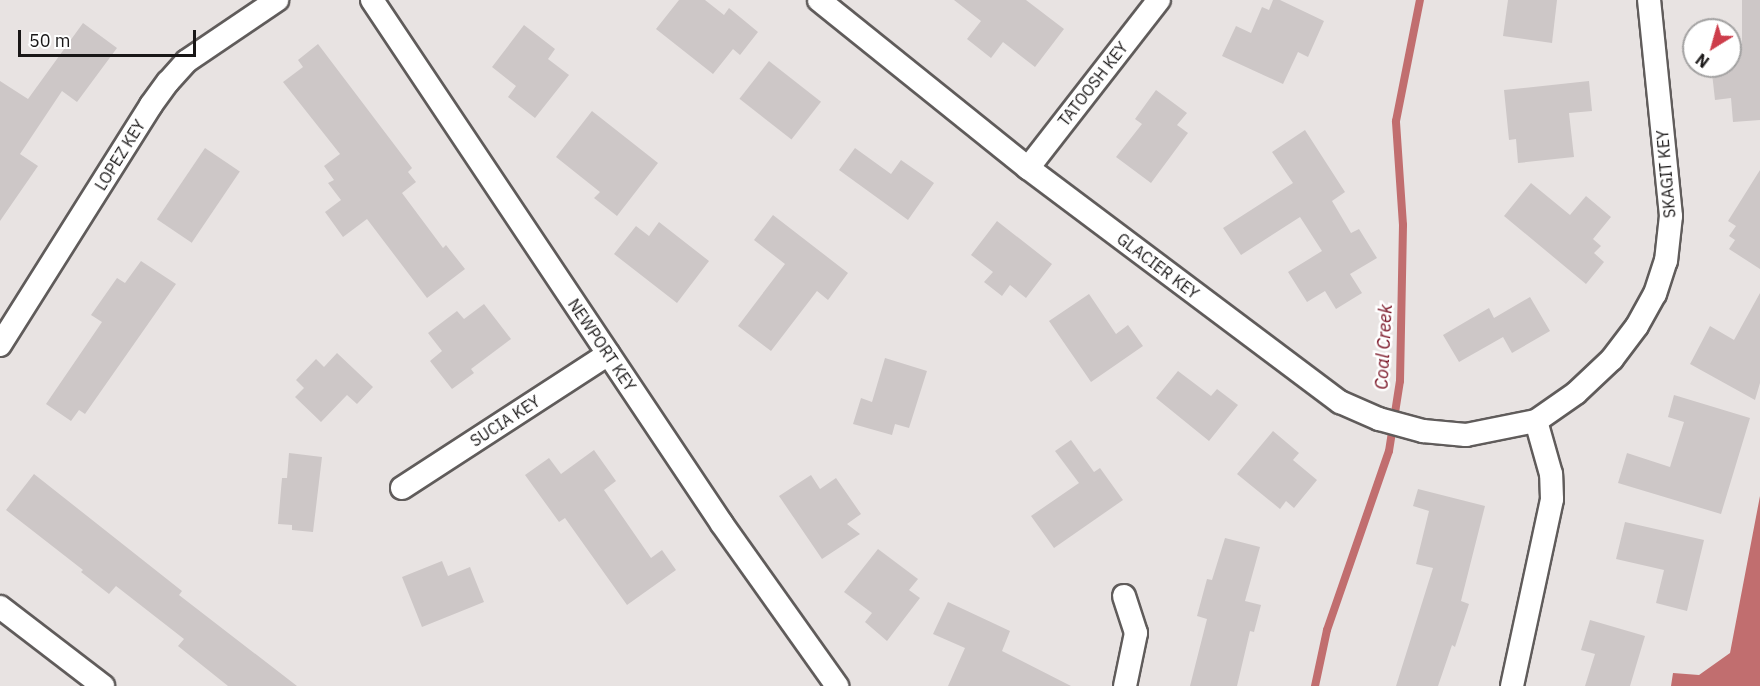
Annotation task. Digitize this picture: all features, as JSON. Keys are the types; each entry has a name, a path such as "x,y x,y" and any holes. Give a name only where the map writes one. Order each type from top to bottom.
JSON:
{"street":[{"name":"LOPEZ KEY","path":"0,345 151,105 168,82 187,61 277,0"},
{"name":"NEWPORT KEY","path":"372,0 729,533 837,686"},
{"name":"GLACIER KEY","path":"819,0 1028,168 1340,402 1379,419 1413,429 1466,435 1536,421"},
{"name":"TATOOSH KEY","path":"1028,168 1159,0"},
{"name":"SKAGIT KEY","path":"1536,421 1576,393 1612,359 1637,326 1654,294 1666,261 1671,216 1650,0"},
{"name":"SUCIA KEY","path":"402,488 608,354"},
{"path":"1512,686 1552,499 1551,474 1536,421"},
{"path":"1124,596 1136,633 1125,686"},
{"path":"0,607 103,686"}],"shaded area":[{"path":"1760,496 1760,686 1671,686 1673,673 1699,675 1730,653"}],"building":[{"path":"679,0 705,0 724,15 729,8 758,32 740,55 733,49 713,74 656,29"},
{"path":"954,0 1026,0 1064,29 1035,67 1003,42 991,58 967,39 981,21"},
{"path":"1273,0 1280,0 1324,21 1308,57 1298,52 1283,84 1222,56 1236,26 1251,33 1262,7 1269,10"},
{"path":"1508,0 1557,0 1552,43 1503,36"},
{"path":"1742,0 1760,0 1760,120 1733,122 1731,98 1715,100 1713,78 1742,78"},
{"path":"83,23 117,48 77,102 62,91 20,154 38,166 0,221 0,81 28,99"},
{"path":"524,25 555,49 548,59 569,75 535,118 508,97 516,86 492,67"},
{"path":"318,44 412,168 408,172 416,182 402,193 443,248 446,245 465,269 427,298 367,219 343,237 325,212 341,200 328,183 334,180 324,166 340,154 283,82 303,67 298,60"},
{"path":"769,61 821,102 791,139 739,99"},
{"path":"1589,81 1592,111 1569,113 1574,157 1518,163 1516,139 1509,140 1504,90"},
{"path":"1156,90 1187,113 1177,125 1188,133 1151,183 1116,157 1142,124 1135,119"},
{"path":"592,111 658,163 617,216 594,198 600,192 556,157"},
{"path":"1305,130 1345,192 1332,201 1351,233 1359,229 1377,258 1350,274 1362,293 1336,309 1325,291 1307,302 1288,272 1322,251 1300,217 1241,255 1223,228 1293,183 1272,152"},
{"path":"205,148 240,171 192,243 157,219"},
{"path":"855,148 891,174 901,160 934,183 908,220 839,170"},
{"path":"1760,170 1760,269 1729,249 1735,240 1729,236 1736,226 1728,221"},
{"path":"1531,183 1570,215 1586,196 1611,217 1593,239 1601,246 1594,253 1604,262 1586,284 1504,216"},
{"path":"773,215 848,273 828,300 817,291 771,351 738,326 785,264 754,240"},
{"path":"997,221 1052,264 1026,298 1010,285 1002,296 984,282 993,272 971,255"},
{"path":"659,222 709,261 677,303 614,254 636,226 649,236"},
{"path":"141,261 176,284 85,414 79,410 71,421 46,404 102,322 91,315 117,278 125,283"},
{"path":"1760,293 1760,383 1755,400 1690,364 1710,326 1734,340"},
{"path":"1089,294 1116,334 1128,325 1143,346 1091,382 1049,321"},
{"path":"1530,297 1550,331 1512,353 1503,337 1459,362 1443,335 1489,308 1494,318"},
{"path":"484,304 511,339 471,369 474,373 452,389 430,361 442,351 428,333 457,311 464,319"},
{"path":"337,353 373,387 357,404 347,395 321,422 295,397 304,388 296,380 316,359 324,367"},
{"path":"885,358 927,371 909,428 895,424 892,435 853,424 861,398 872,402"},
{"path":"1178,371 1211,396 1217,389 1238,405 1209,441 1156,398"},
{"path":"1674,395 1750,418 1721,514 1618,483 1627,453 1670,467 1684,422 1668,417"},
{"path":"1273,431 1299,453 1293,460 1317,480 1294,508 1286,501 1280,509 1237,474"},
{"path":"1071,440 1094,472 1100,468 1123,500 1054,548 1031,516 1079,483 1055,451"},
{"path":"594,450 616,481 604,490 651,558 662,550 676,570 627,605 565,518 559,522 525,475 549,458 561,474"},
{"path":"289,453 322,457 313,532 292,530 292,525 278,524 282,478 287,478"},
{"path":"34,474 182,591 179,595 297,686 228,686 178,646 184,639 116,586 109,594 81,572 83,570 6,510"},
{"path":"811,475 820,489 836,478 861,514 847,524 860,534 822,559 779,496"},
{"path":"1418,489 1485,506 1461,601 1469,604 1455,647 1452,645 1438,686 1396,686 1433,568 1416,564 1429,511 1413,506"},
{"path":"1625,522 1704,540 1687,611 1656,603 1664,570 1616,559"},
{"path":"1225,538 1260,547 1245,601 1261,605 1254,632 1250,631 1237,686 1190,686 1207,619 1197,616 1207,579 1212,580"},
{"path":"878,549 918,579 909,590 920,598 887,641 865,622 872,613 844,592"},
{"path":"442,561 448,576 470,567 484,602 422,627 402,577"},
{"path":"948,602 1010,631 1002,651 1071,686 948,686 965,648 933,634"},
{"path":"1590,620 1645,636 1630,686 1585,686 1595,654 1581,650"}],"waterway":[{"name":"Coal Creek","path":"1315,686 1327,630 1389,451 1400,381 1403,225 1396,121 1420,0"}]}
